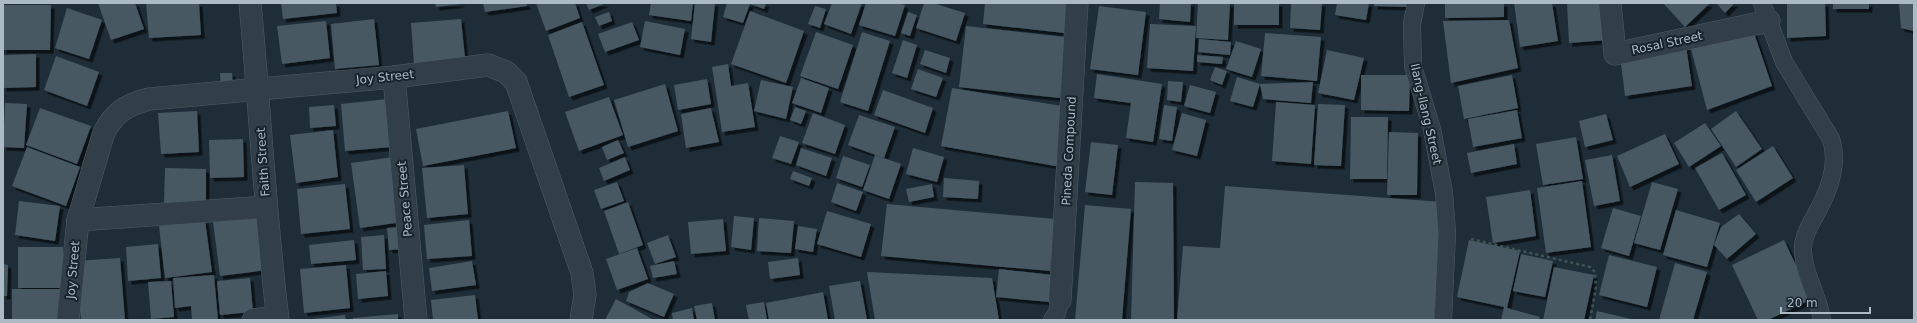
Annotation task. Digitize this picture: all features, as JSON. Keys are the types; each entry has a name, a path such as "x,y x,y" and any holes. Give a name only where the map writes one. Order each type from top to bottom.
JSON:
{"street":[{"name":"Faith Street","path":"250,3 258,89 266,207 277,319"},
{"name":"Pineda Compound","path":"1060,300 1077,3"},
{"name":"Rosal Street","path":"1610,3 1615,54 1766,12"},
{"name":"Joy Street","path":"68,320 78,220 103,135 109,122 119,112 133,103 149,99 394,77 488,65 506,72 516,82 582,273 585,295 581,320"},
{"name":"Peace Street","path":"394,77 416,320"},
{"path":"78,220 266,207"},
{"path":"253,320 277,319"}],"lane":[{"name":"Ilang-Ilang Street","path":"1416,3 1412,24 1413,66 1432,129 1444,193 1447,233 1443,320"},
{"path":"1766,12 1784,62 1830,139 1834,150 1834,162 1827,192 1805,235 1803,248 1805,265 1820,306 1822,320"},
{"path":"1052,320 1057,313 1060,300"}],"path":[{"path":"1447,233 1590,268 1595,272 1596,287 1590,320"}],"building":[{"path":"98,3 135,3 144,29 111,40"},
{"path":"146,3 199,3 201,35 149,38"},
{"path":"281,3 336,3 337,13 283,19"},
{"path":"435,3 461,3 461,4 436,7"},
{"path":"483,3 526,3 527,6 485,12"},
{"path":"536,3 575,3 580,18 546,31"},
{"path":"586,3 606,3 589,10"},
{"path":"651,3 693,3 691,21 649,15"},
{"path":"695,3 715,3 711,42 691,39"},
{"path":"727,3 766,3 764,9 750,4 743,23 723,17"},
{"path":"832,3 862,3 851,34 824,24"},
{"path":"866,3 898,3 905,5 895,36 859,25"},
{"path":"924,3 933,3 965,13 956,41 916,28"},
{"path":"985,3 1067,3 1064,33 983,24"},
{"path":"1160,3 1191,3 1190,22 1159,19"},
{"path":"1198,3 1230,3 1228,40 1196,38"},
{"path":"1234,3 1279,3 1279,25 1234,25"},
{"path":"1291,3 1322,3 1320,30 1290,28"},
{"path":"1337,3 1369,3 1366,20 1335,15"},
{"path":"1374,3 1406,3 1406,7 1374,6"},
{"path":"1445,3 1504,3 1504,17 1445,18"},
{"path":"1514,3 1552,3 1558,41 1520,47"},
{"path":"1567,3 1607,3 1609,40 1569,43"},
{"path":"1663,3 1708,3 1709,4 1685,27"},
{"path":"1716,3 1735,3 1725,13"},
{"path":"1787,3 1825,3 1826,36 1787,38"},
{"path":"1833,3 1869,3 1869,9 1833,9"},
{"path":"1899,3 1914,3 1914,31 1901,28"},
{"path":"3,5 51,5 50,50 3,50"},
{"path":"815,6 826,9 820,28 808,24"},
{"path":"1099,6 1146,12 1138,75 1090,69"},
{"path":"67,8 102,20 89,59 55,48"},
{"path":"750,11 804,31 786,83 731,64"},
{"path":"609,12 612,21 599,26 595,17"},
{"path":"908,12 917,15 910,36 901,33"},
{"path":"374,19 379,65 335,69 331,24"},
{"path":"461,19 465,58 414,64 411,23"},
{"path":"1509,20 1518,68 1451,83 1443,21"},
{"path":"326,21 330,58 282,64 277,26"},
{"path":"645,21 685,29 680,55 640,47"},
{"path":"582,22 604,85 569,97 548,35"},
{"path":"632,22 639,40 605,52 598,34"},
{"path":"1150,24 1196,26 1193,71 1147,68"},
{"path":"966,26 1066,37 1060,98 959,87"},
{"path":"1753,30 1772,86 1707,110 1690,45"},
{"path":"816,32 853,45 838,89 800,76"},
{"path":"862,32 890,41 868,111 840,102"},
{"path":"1265,33 1321,37 1317,81 1261,76"},
{"path":"1199,39 1231,42 1230,55 1198,52"},
{"path":"903,40 917,45 907,78 892,73"},
{"path":"1236,41 1261,49 1252,77 1226,69"},
{"path":"1686,46 1692,86 1625,96 1620,55"},
{"path":"925,50 950,58 946,73 920,64"},
{"path":"1327,50 1364,58 1354,100 1318,93"},
{"path":"36,54 36,87 3,88 3,55"},
{"path":"1197,55 1223,57 1222,64 1197,62"},
{"path":"56,56 99,72 87,106 44,90"},
{"path":"728,64 731,86 748,83 755,127 722,132 712,67"},
{"path":"1215,67 1227,71 1222,85 1210,80"},
{"path":"918,69 943,78 936,97 911,89"},
{"path":"220,73 232,73 233,90 221,90"},
{"path":"1097,74 1162,84 1153,142 1126,138 1131,103 1094,98"},
{"path":"1361,75 1410,75 1409,111 1361,110"},
{"path":"1512,75 1518,108 1464,119 1458,86"},
{"path":"1237,77 1260,84 1253,107 1230,101"},
{"path":"801,78 829,88 821,113 792,103"},
{"path":"707,79 711,104 678,110 674,85"},
{"path":"761,80 793,87 786,119 754,111"},
{"path":"1168,81 1183,82 1181,102 1167,100"},
{"path":"1313,82 1311,103 1263,99 1260,84"},
{"path":"665,84 678,131 628,147 614,100"},
{"path":"1190,85 1216,92 1210,113 1184,106"},
{"path":"952,88 1062,106 1061,167 941,146"},
{"path":"883,90 933,108 925,133 874,115"},
{"path":"609,97 623,135 579,151 565,112"},
{"path":"388,99 392,147 345,151 341,104"},
{"path":"1276,102 1315,105 1311,164 1272,161"},
{"path":"5,103 27,104 24,148 3,147"},
{"path":"1318,104 1345,105 1341,166 1314,165"},
{"path":"334,105 336,126 310,128 309,107"},
{"path":"1164,105 1177,107 1172,141 1159,139"},
{"path":"795,107 806,111 801,124 790,120"},
{"path":"40,108 91,126 77,164 26,145"},
{"path":"711,108 719,142 686,148 681,114"},
{"path":"1517,110 1522,138 1473,147 1468,119"},
{"path":"197,111 199,152 161,154 158,113"},
{"path":"508,111 516,148 423,166 416,129"},
{"path":"1736,111 1762,149 1736,167 1711,129"},
{"path":"813,113 845,125 835,154 802,143"},
{"path":"1182,113 1206,120 1197,156 1172,150"},
{"path":"1606,114 1613,140 1585,147 1579,121"},
{"path":"859,115 895,127 884,158 848,145"},
{"path":"1351,117 1388,117 1387,179 1350,179"},
{"path":"1705,123 1721,146 1689,167 1674,143"},
{"path":"333,130 338,177 296,183 290,135"},
{"path":"1389,132 1418,133 1417,195 1387,195"},
{"path":"1665,134 1679,164 1630,187 1617,156"},
{"path":"780,136 799,142 791,164 772,158"},
{"path":"1576,137 1583,179 1543,185 1536,144"},
{"path":"243,139 244,177 210,178 209,140"},
{"path":"618,140 624,153 607,160 602,147"},
{"path":"1091,142 1118,145 1112,195 1085,192"},
{"path":"1514,144 1517,164 1471,173 1467,153"},
{"path":"1773,146 1793,178 1756,202 1736,170"},
{"path":"27,147 80,167 66,206 12,186"},
{"path":"801,148 832,158 826,176 796,165"},
{"path":"913,148 944,157 937,182 906,174"},
{"path":"1722,153 1746,195 1719,210 1695,168"},
{"path":"875,155 901,164 889,199 863,190"},
{"path":"1612,155 1620,201 1594,206 1585,160"},
{"path":"843,156 870,165 862,187 836,178"},
{"path":"394,157 403,222 360,228 351,163"},
{"path":"625,157 630,170 604,181 599,168"},
{"path":"464,165 468,214 427,218 422,168"},
{"path":"165,168 206,169 206,203 164,203"},
{"path":"793,171 812,178 809,186 790,179"},
{"path":"944,178 979,181 978,199 943,197"},
{"path":"1582,181 1591,247 1546,253 1537,188"},
{"path":"617,182 624,201 601,209 594,190"},
{"path":"1135,182 1173,183 1174,320 1131,320"},
{"path":"1652,182 1678,189 1660,250 1634,243"},
{"path":"837,183 863,192 856,211 831,202"},
{"path":"345,184 350,229 301,234 297,189"},
{"path":"932,184 934,197 909,202 906,189"},
{"path":"1225,186 1443,202 1434,320 1177,320 1183,246 1220,248"},
{"path":"1530,190 1536,236 1493,243 1486,197"},
{"path":"19,201 60,206 55,241 15,235"},
{"path":"628,202 643,245 619,254 604,211"},
{"path":"887,204 1055,219 1050,271 881,256"},
{"path":"1085,205 1131,209 1122,320 1075,320"},
{"path":"1613,208 1641,216 1629,256 1601,248"},
{"path":"1676,210 1720,223 1707,267 1663,255"},
{"path":"827,211 871,224 861,257 817,244"},
{"path":"1739,214 1756,234 1727,259 1714,245 1721,227"},
{"path":"259,216 267,270 220,276 213,222"},
{"path":"734,216 754,218 751,250 731,247"},
{"path":"759,218 794,221 791,253 757,251"},
{"path":"723,219 726,251 691,254 688,222"},
{"path":"205,220 212,272 165,278 159,226"},
{"path":"469,220 472,256 427,259 424,225"},
{"path":"798,226 817,229 813,252 795,249"},
{"path":"402,227 405,249 389,250 387,228"},
{"path":"384,235 386,269 363,270 361,237"},
{"path":"668,235 676,257 655,264 647,243"},
{"path":"354,240 356,260 311,264 309,245"},
{"path":"1469,240 1520,251 1507,308 1540,317 1539,320 1501,320 1504,307 1457,297"},
{"path":"1784,240 1812,299 1768,320 1758,320 1732,265"},
{"path":"158,244 161,278 128,281 126,247"},
{"path":"18,247 63,247 63,288 18,288"},
{"path":"637,248 648,279 617,290 606,259"},
{"path":"1521,254 1553,261 1545,297 1513,291"},
{"path":"1609,255 1657,267 1647,307 1599,295"},
{"path":"120,258 125,320 81,320 76,261"},
{"path":"798,258 800,275 770,279 768,262"},
{"path":"472,261 476,285 432,291 429,268"},
{"path":"674,261 677,274 653,278 650,266"},
{"path":"1675,263 1707,272 1693,320 1659,320"},
{"path":"3,264 8,265 7,296 3,296"},
{"path":"346,265 350,308 304,313 300,269"},
{"path":"1554,267 1594,275 1584,320 1543,320"},
{"path":"999,269 1052,275 1050,302 996,297"},
{"path":"386,271 388,296 358,299 356,274"},
{"path":"867,272 992,278 999,320 875,320"},
{"path":"214,275 218,320 192,320 191,306 175,308 173,278"},
{"path":"250,278 253,312 220,315 217,281"},
{"path":"171,281 174,317 151,319 148,282"},
{"path":"860,281 867,320 835,320 829,286"},
{"path":"648,283 674,294 664,317 626,301 629,292"},
{"path":"12,289 60,289 60,320 12,320"},
{"path":"823,292 828,320 769,320 766,303"},
{"path":"475,295 478,320 433,320 431,300"},
{"path":"616,299 654,320 605,320"},
{"path":"764,302 767,320 749,320 746,305"},
{"path":"712,303 715,320 697,320 694,306"},
{"path":"692,308 694,320 673,320 672,313"},
{"path":"1597,311 1631,319 1631,320 1595,320"},
{"path":"398,314 398,320 353,320 353,318"},
{"path":"345,315 346,320 313,320 313,319"}]}
